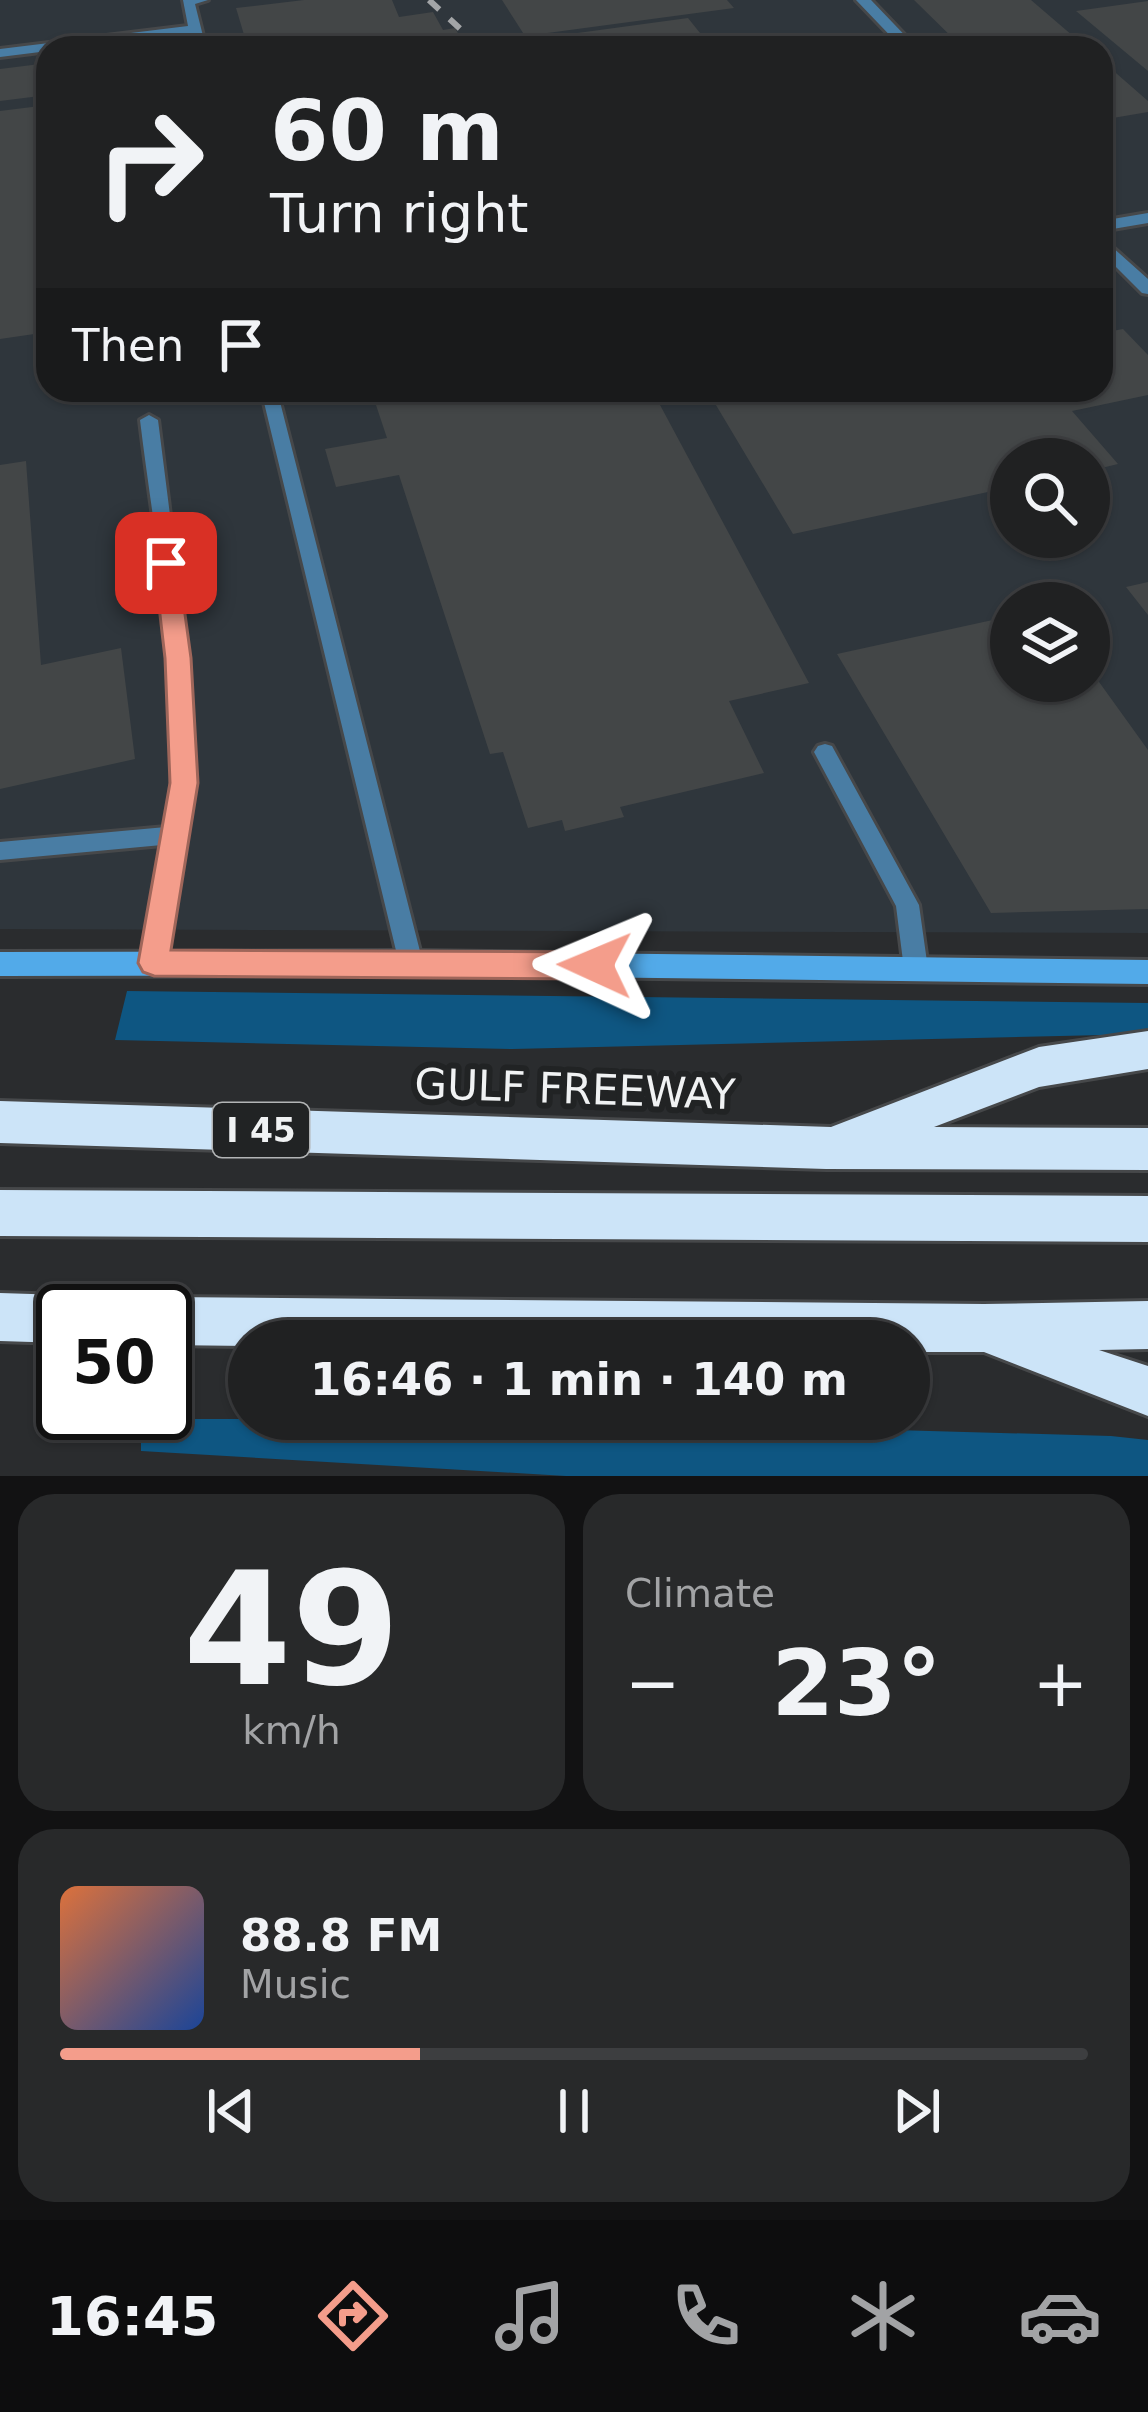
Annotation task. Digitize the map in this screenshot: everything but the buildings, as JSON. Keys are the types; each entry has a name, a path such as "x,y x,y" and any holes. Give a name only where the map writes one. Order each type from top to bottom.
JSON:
{"highway":[{"path":"826,1148 1039,1067 1148,1050"},
{"name":"GULF FREEWAY","path":"0,1122 826,1148 1148,1149"},
{"path":"0,1213 1131,1218"},
{"path":"0,1318 36,1319"},
{"path":"192,1321 984,1328 1148,1324"},
{"path":"984,1328 1129,1388 1148,1391"}],"main road":[{"path":"0,964 411,963 1148,972"}],"street":[{"path":"863,0 898,36"},
{"path":"1113,224 1148,218"},
{"path":"1113,254 1148,290"}],"lane":[{"path":"197,36 188,2 202,0"},
{"path":"138,36 195,29"},
{"path":"0,53 36,49"},
{"path":"272,402 411,963"},
{"path":"149,420 178,658 184,783 154,963"},
{"path":"825,752 907,905 916,969"},
{"path":"0,851 176,835"}],"shaded area":[{"path":"0,0 1148,0 1148,933 0,929"},
{"path":"127,991 1148,1003 1148,1034 513,1049 115,1040"},
{"path":"192,1419 228,1419 228,1440 930,1440 930,1431 1148,1440 1148,1476 566,1476 141,1451 141,1440 192,1440"}],"railway":[{"path":"429,0 468,36"}],"route":[{"path":"166,563 178,658 184,783 154,963 595,965"}]}
